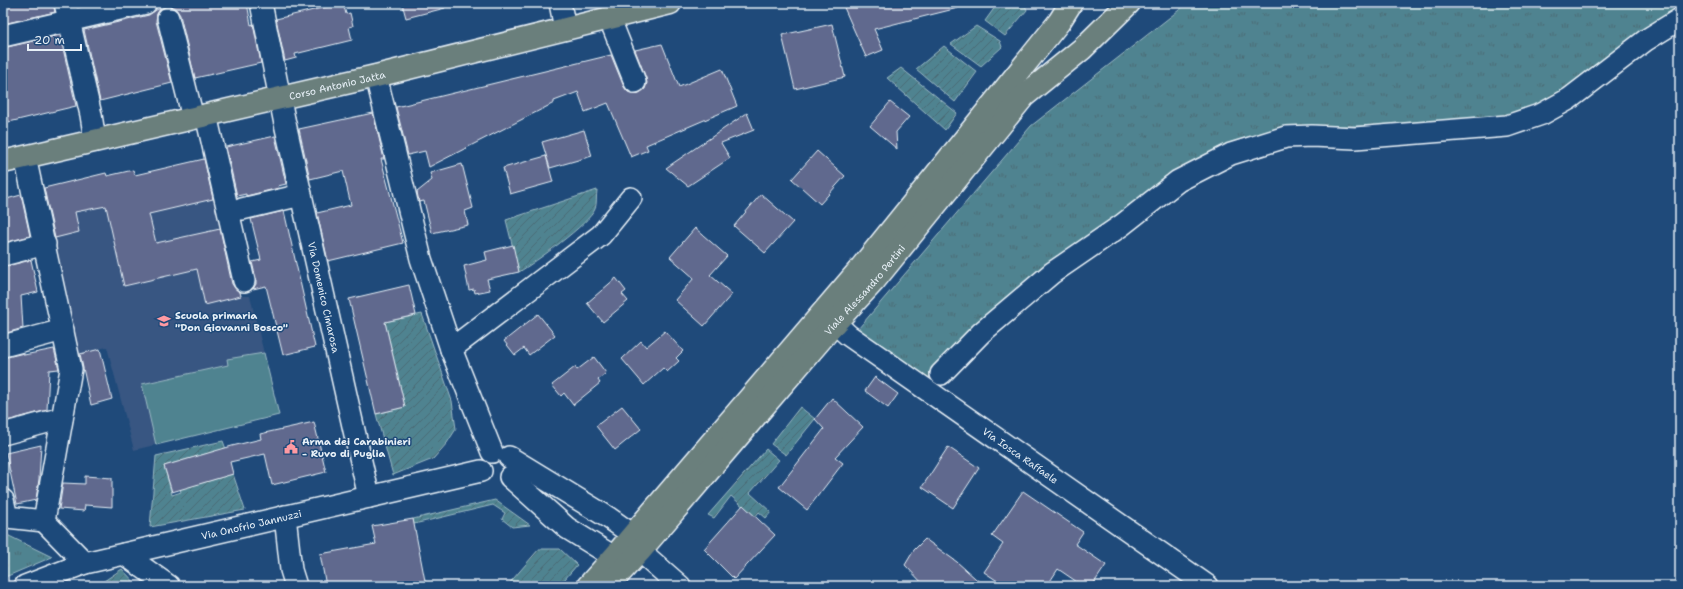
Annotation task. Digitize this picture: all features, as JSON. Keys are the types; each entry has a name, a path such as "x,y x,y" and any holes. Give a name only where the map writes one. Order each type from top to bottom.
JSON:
{"main road":[{"name":"Corso Antonio Jatta","path":"3,160 25,157 376,76 670,3"},
{"name":"Viale Alessandro Pertini","path":"608,586 636,543 860,269 1060,12 1071,3"},
{"name":"Viale Alessandro Pertini","path":"636,543 874,281 1024,96 1082,50 1129,3"},
{"path":"588,586 614,558 636,543"}],"street":[{"path":"3,36 67,12 146,3"},
{"name":"Via Domenico Cimarosa","path":"262,3 280,98 301,195 369,497"},
{"path":"560,3 564,29"},
{"path":"167,11 199,117 244,281"},
{"path":"67,12 91,115 95,140"},
{"path":"609,17 635,82"},
{"path":"941,374 981,333 1052,273 1122,225 1178,181 1231,154 1286,137 1312,136 1355,138 1507,126 1542,114 1569,99 1646,40 1680,19"},
{"path":"376,76 421,259 451,349 504,462 567,528 614,558"},
{"path":"25,157 71,369 44,521"},
{"path":"242,209 301,195"},
{"path":"451,349 601,235 631,198"},
{"path":"3,255 45,244"},
{"name":"Via Iosca Raffaele","path":"835,323 848,335 1208,586"},
{"path":"3,346 63,330"},
{"path":"3,434 62,418"},
{"path":"504,462 506,481 496,484 486,480 481,471 481,462 487,454 504,462 609,518 680,586"},
{"name":"Via Onofrio Jannuzzi","path":"25,586 85,563 481,471"},
{"path":"3,500 7,517 44,521 85,563"},
{"path":"285,516 291,570 296,586"},
{"path":"124,554 169,586"}],"shaded area":[{"name":"Scuola primaria \"Don Giovanni Bosco\"","path":"209,158 241,296 250,296 279,415 134,450 107,347 79,354 39,189 106,173 109,185 135,175"}],"green space":[{"path":"998,3 1024,3 1027,10 1005,36 985,21"},
{"path":"1188,3 1680,3 1680,12 1597,70 1530,111 1498,119 1397,125 1299,127 1252,139 1182,167 959,344 928,378 858,329 1031,126"},
{"path":"976,26 1000,41 1002,47 981,66 951,44"},
{"path":"944,46 977,72 955,102 916,69"},
{"path":"901,68 957,113 945,130 887,78"},
{"path":"597,190 596,207 591,215 573,233 519,272 506,220"},
{"path":"422,314 452,401 456,429 447,443 433,459 393,475 376,414 405,407 385,322"},
{"path":"264,353 279,415 156,445 142,384 228,365 227,359"},
{"path":"800,407 815,419 786,455 771,444"},
{"path":"223,441 227,452 212,452 164,466 172,495 181,492 180,489 233,474 245,510 150,527 156,456"},
{"path":"766,449 779,460 750,493 771,512 766,518 759,512 755,517 731,496 714,518 708,515"},
{"path":"495,500 530,525 512,527 502,519 505,513 493,505 414,524 413,519"},
{"path":"3,533 52,557 3,578"},
{"path":"539,549 560,549 577,565 559,586 507,586"},
{"path":"122,569 138,586 103,586 101,583"}],"building":[{"path":"3,3 53,3 55,12 3,24"},
{"path":"186,3 247,3 261,63 195,78 180,15 176,9 170,6"},
{"path":"343,3 346,14 350,13 353,26 349,27 352,40 295,54 296,58 285,61 276,19"},
{"path":"402,3 444,3 445,8 406,18"},
{"path":"842,3 958,3 958,8 874,29 883,50 866,57"},
{"path":"161,8 157,14 156,21 172,83 100,101 84,30 149,15"},
{"path":"832,24 845,77 795,89 782,35"},
{"path":"60,35 76,106 9,122 3,98 3,48"},
{"path":"662,44 679,87 722,69 737,106 646,145 648,150 631,157 608,103 585,112 578,92 554,101 554,103 429,167 425,151 408,155 396,107 611,55 624,87 628,92 633,94 639,93 645,89 647,83 635,50"},
{"path":"890,102 909,117 896,132 897,149 870,126"},
{"path":"373,113 384,159 381,159 403,243 328,261 317,213 351,205 343,171 310,179 299,129"},
{"path":"747,113 754,130 721,143 730,158 688,186 666,168"},
{"path":"584,130 592,156 550,168 542,142"},
{"path":"275,136 286,184 278,186 279,188 246,196 246,194 237,196 226,147"},
{"path":"817,151 845,176 820,204 792,179"},
{"path":"546,156 553,182 510,194 503,168"},
{"path":"204,159 213,199 149,214 156,243 220,229 232,284 240,292 241,296 205,305 197,269 124,286 106,206 75,212 79,232 55,238 44,188 106,173 107,176 133,170 135,175"},
{"path":"462,164 473,208 465,211 468,225 432,233 424,201 419,202 417,192 432,180 430,173"},
{"path":"761,194 793,222 765,253 734,226"},
{"path":"21,195 30,236 3,243 3,200"},
{"path":"284,211 315,347 283,355 266,286 253,289 256,284 256,279 252,262 261,260 251,219"},
{"path":"695,228 727,256 710,275 732,294 704,326 675,300 694,278 670,257"},
{"path":"513,245 519,272 487,279 490,290 475,293 474,289 469,290 464,266 487,260 485,252"},
{"path":"31,260 38,292 21,296 23,328 3,334 3,267"},
{"path":"616,278 626,291 622,294 628,301 603,322 587,303"},
{"path":"409,285 416,315 385,322 405,407 376,414 349,299"},
{"path":"538,314 555,335 529,355 524,348 515,355 504,341"},
{"path":"665,331 683,351 676,358 679,361 667,372 663,368 644,385 622,359 641,341 646,347"},
{"path":"54,349 59,369 49,370 47,410 3,422 3,358 24,353 24,355"},
{"path":"100,349 112,399 91,405 80,354"},
{"path":"594,357 606,373 598,380 600,383 573,405 564,393 561,396 552,385 575,367 577,370"},
{"path":"875,377 898,394 888,408 865,391"},
{"path":"832,398 863,427 835,457 843,463 807,510 779,487 824,429 815,419"},
{"path":"622,406 641,429 615,450 596,426"},
{"path":"314,422 326,472 272,485 265,454 230,462 233,474 172,492 164,466 261,439 260,434"},
{"path":"41,445 36,500 17,504 6,453"},
{"path":"948,447 979,468 953,508 922,487"},
{"path":"85,476 112,478 112,507 85,505 84,511 59,509 63,483 85,484"},
{"path":"1023,491 1083,532 1075,544 1106,565 1092,586 1083,586 1058,569 1047,586 1005,586 984,572 1003,544 992,536"},
{"path":"743,505 775,535 734,579 704,549"},
{"path":"413,519 426,586 326,586 320,554 376,544 372,526"},
{"path":"925,539 957,562 984,586 925,586 905,565 914,550"}],"place":[{"name":"Scuola primaria \"Don Giovanni Bosco\"","path":"164,321"},
{"name":"Arma dei Carabinieri - Ruvo di Puglia","path":"291,447"}]}
